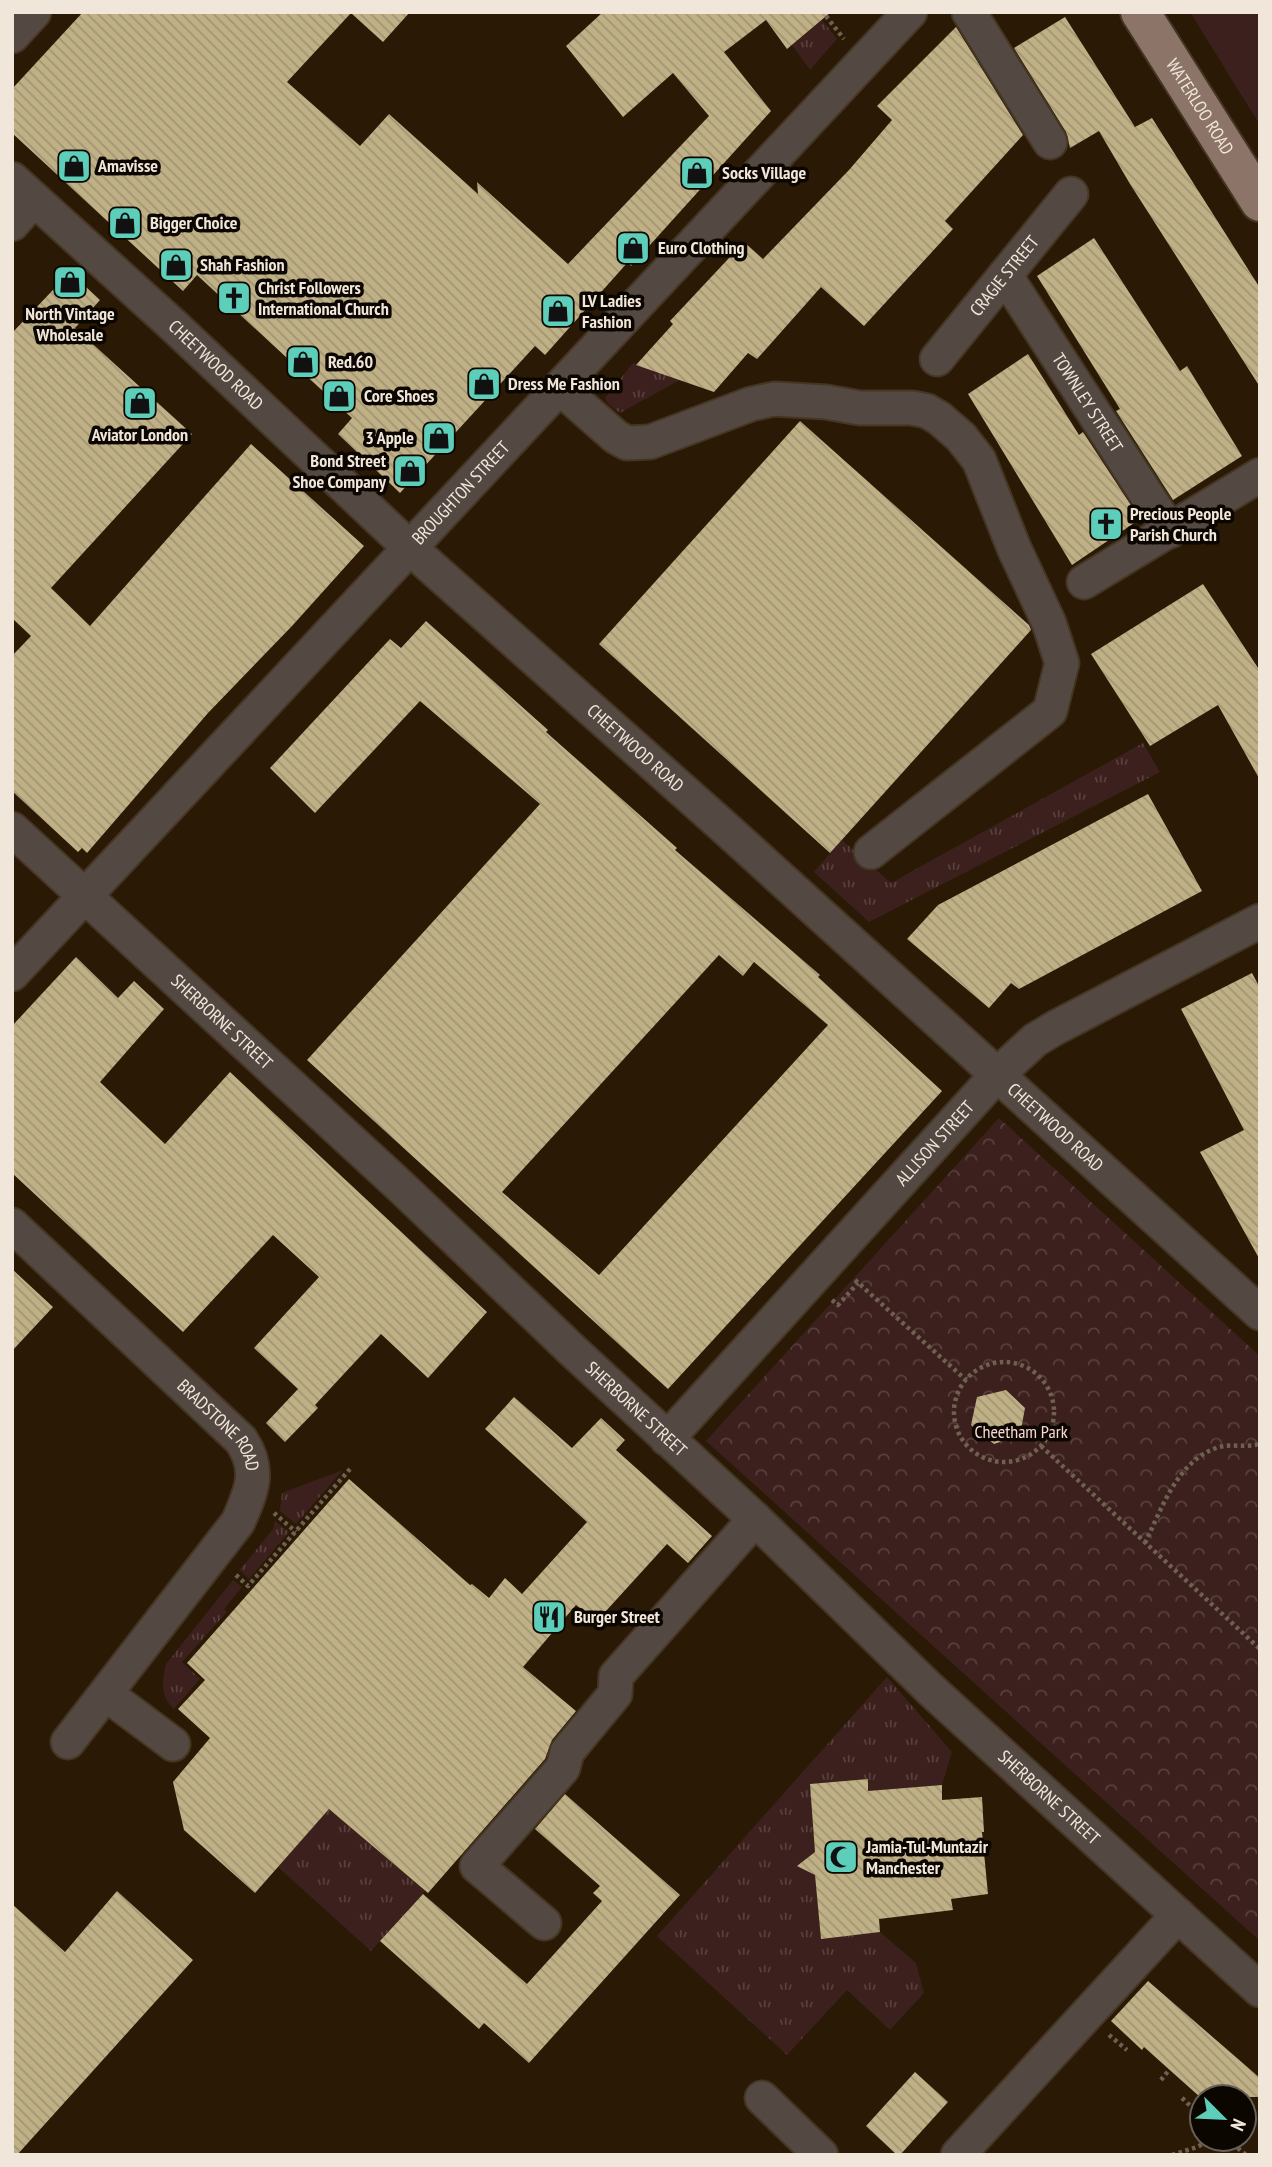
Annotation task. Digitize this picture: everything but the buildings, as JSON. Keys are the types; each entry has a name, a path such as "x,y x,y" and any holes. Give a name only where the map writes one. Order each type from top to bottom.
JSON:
{"main road":[{"name":"WATERLOO ROAD","path":"1140,12 1260,202"}],"street":[{"path":"12,36 34,12"},
{"name":"BROUGHTON STREET","path":"12,974 910,12"},
{"path":"969,12 1050,142"},
{"path":"12,224 23,189"},
{"name":"CHEETWOOD ROAD","path":"23,189 174,326 411,549 724,827 1260,1313"},
{"name":"CRAGIE STREET","path":"937,359 1071,194"},
{"name":"TOWNLEY STREET","path":"1005,275 1170,531"},
{"path":"560,388 616,437 627,443 650,442 751,404 774,399 826,402 860,408 893,407 927,411 961,438 979,460 1014,548 1049,623 1062,663 1050,711 871,852"},
{"path":"1084,582 1260,475"},
{"name":"SHERBORNE STREET","path":"12,829 399,1185 755,1519 930,1689 1260,1990"},
{"name":"ALLISON STREET","path":"667,1439 996,1076 1035,1040 1260,921"},
{"name":"BRADSTONE ROAD","path":"12,1225 241,1440 251,1456 253,1472 247,1501 238,1522 68,1742"},
{"path":"544,1923 477,1866 563,1768 567,1752 615,1694 615,1676 755,1519"},
{"path":"106,1694 173,1744"},
{"path":"958,2155 1178,1915"},
{"path":"762,2098 821,2155"}],"path":[{"path":"827,16 845,39"},
{"path":"830,1298 838,1305 857,1282 966,1380"},
{"path":"1001,1363 1024,1366 1037,1374 1053,1401 1054,1417 1041,1446 1027,1456 1011,1461 993,1461 971,1449 957,1428 954,1411 957,1394 966,1380 978,1369 1001,1363"},
{"path":"1145,1543 1166,1499 1190,1462 1218,1447 1248,1448 1260,1444"},
{"path":"1041,1446 1260,1650"},
{"path":"233,1572 248,1586 350,1469"},
{"path":"274,1512 296,1532"},
{"path":"1107,2033 1127,2050"},
{"path":"1161,2080 1169,2070"},
{"path":"1182,2098 1188,2104"}],"green space":[{"path":"1190,12 1260,12 1260,125"},
{"path":"822,20 837,39 810,70 792,45"},
{"path":"633,363 680,380 620,413 608,404 605,398"},
{"path":"1143,743 1160,772 869,922 814,872 842,840 891,883"},
{"name":"Cheetham Park","path":"999,1118 1260,1356 1260,1941 706,1441"},
{"path":"343,1470 296,1524 280,1511 282,1493"},
{"path":"275,1521 289,1532 249,1579 240,1570 273,1529"},
{"path":"233,1580 242,1587 224,1609 227,1612 182,1662 200,1679 174,1709 166,1699 163,1688 166,1664"},
{"path":"887,1677 952,1752 942,1785 868,1791 868,1779 811,1784 815,1852 802,1863 815,1875 821,1938 880,1932 916,1963 924,1993 890,2030 847,1990 787,2055 657,1936"},
{"path":"329,1809 425,1891 371,1951 278,1867"}],"place":[{"name":"Amavisse","path":"74,166"},
{"name":"Socks Village","path":"697,173"},
{"name":"Bigger Choice","path":"125,223"},
{"name":"Euro Clothing","path":"633,248"},
{"name":"Shah Fashion","path":"176,265"},
{"name":"North Vintage Wholesale","path":"70,282"},
{"name":"Christ Followers International Church","path":"234,298"},
{"name":"LV Ladies Fashion","path":"558,311"},
{"name":"Red.60","path":"303,362"},
{"name":"Dress Me Fashion","path":"484,384"},
{"name":"Core Shoes","path":"339,396"},
{"name":"Aviator London","path":"140,403"},
{"name":"3 Apple","path":"439,438"},
{"name":"Bond Street Shoe Company","path":"410,471"},
{"name":"Precious People Parish Church","path":"1106,524"},
{"name":"Burger Street","path":"549,1617"},
{"name":"Jamia-Tul-Muntazir Manchester","path":"841,1857"}]}
